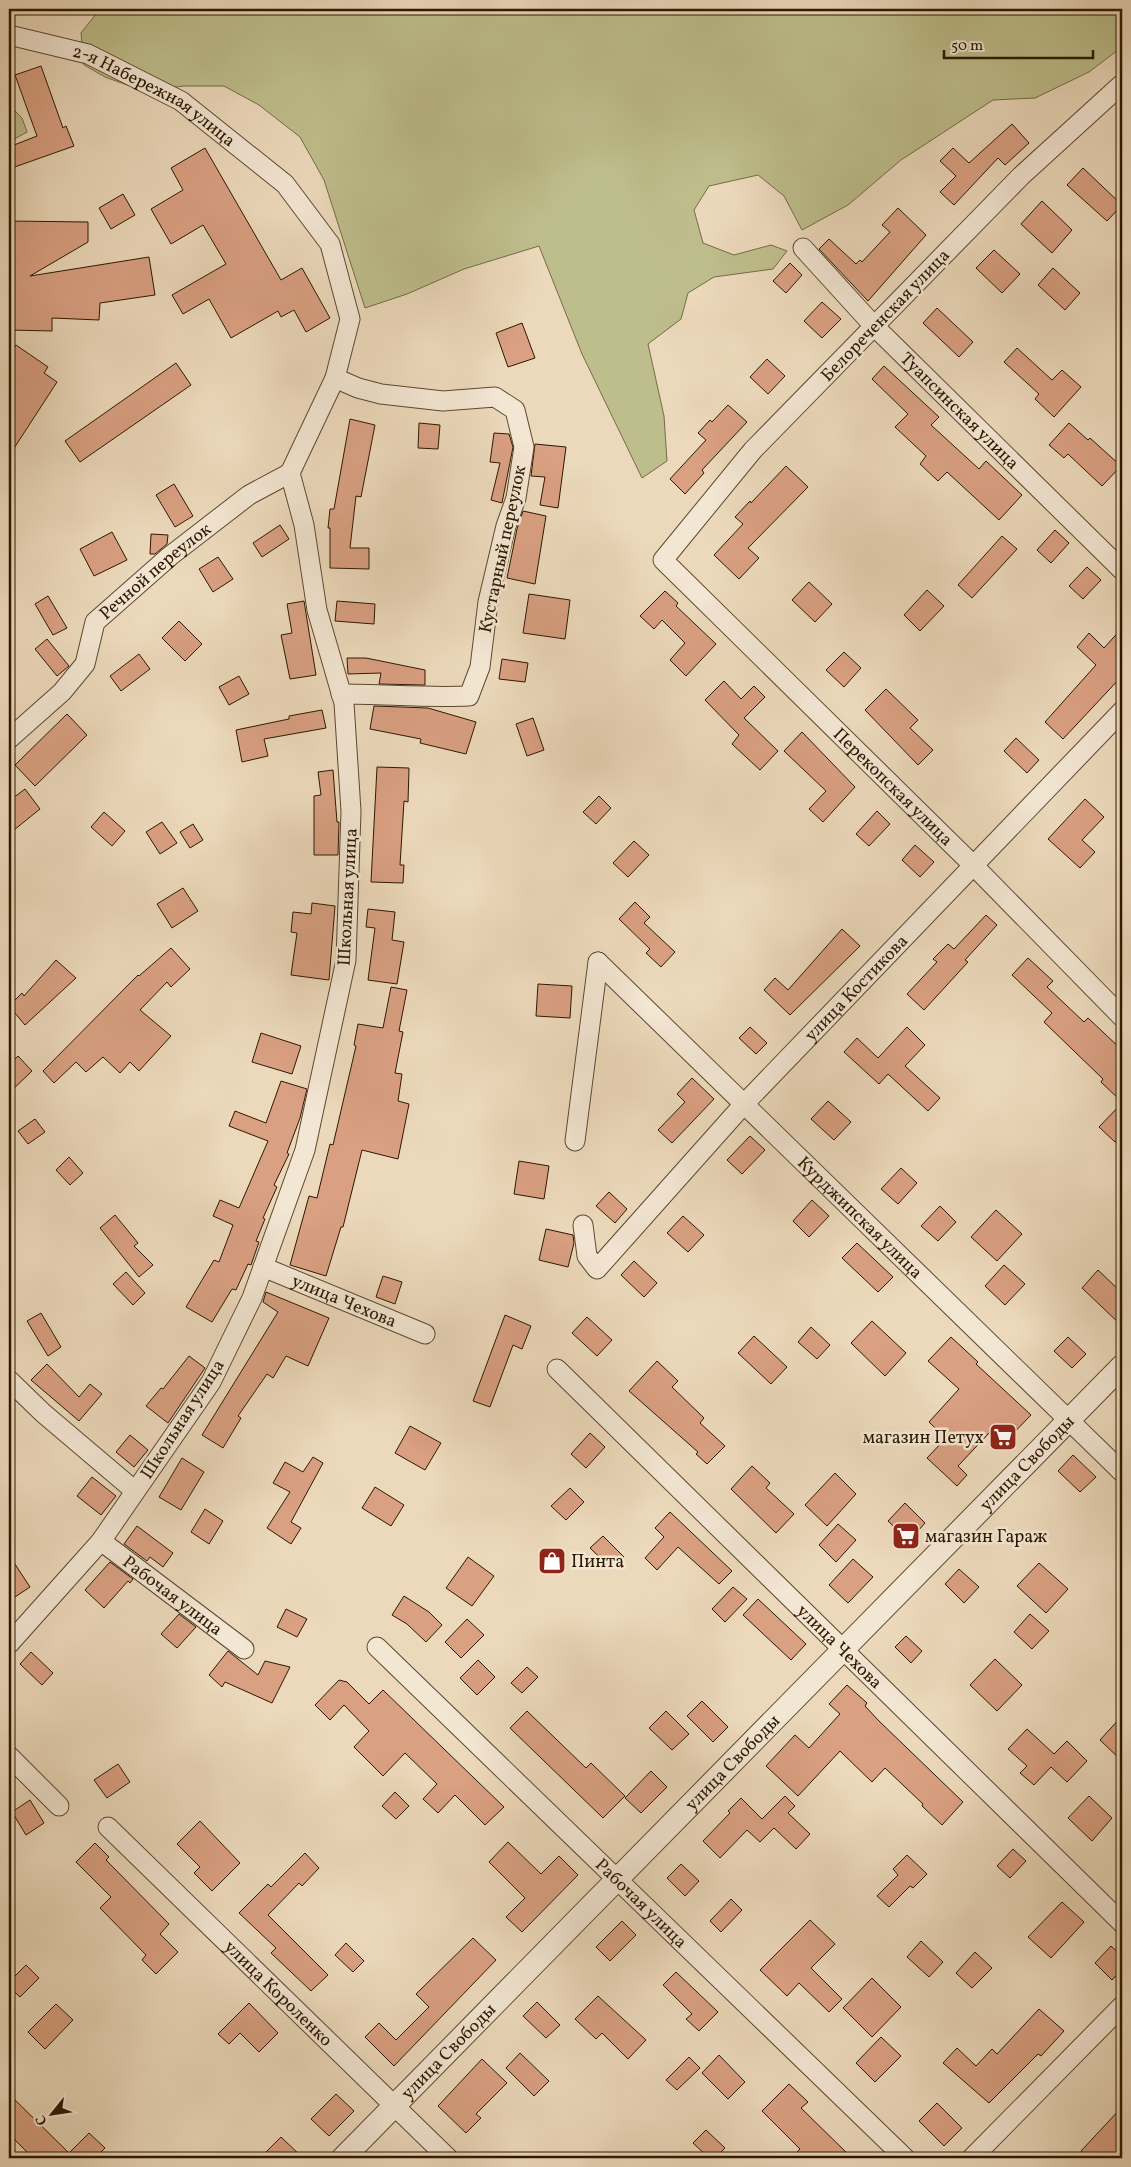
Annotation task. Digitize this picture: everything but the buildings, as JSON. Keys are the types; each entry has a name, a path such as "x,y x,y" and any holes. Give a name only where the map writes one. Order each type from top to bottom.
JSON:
{"street":[{"name":"2-я Набережная улица","path":"9,35 88,54 181,101 285,184 330,244 350,319 335,378"},
{"name":"Белореченская улица","path":"662,560 753,450 1021,176 1118,96"},
{"name":"Туапсинская улица","path":"803,248 874,326 1122,570"},
{"name":"Кустарный переулок","path":"335,378 358,388 381,394 443,401 495,398 516,410 524,447 516,498 506,526 488,602 480,667 469,696 424,698 382,694 341,694"},
{"path":"290,473 335,378"},
{"name":"Школьная улица","path":"9,1644 101,1541 212,1382 252,1298 305,1150 346,960 350,811 344,703 317,610 304,525 290,473"},
{"name":"Речной переулок","path":"9,739 62,692 85,664 95,622 121,597 249,495 290,473"},
{"name":"Перекопская улица","path":"662,560 973,865 1122,1017"},
{"name":"улица Костикова","path":"583,1225 587,1256 597,1270 744,1104 1122,711"},
{"name":"Курджипская улица","path":"575,1141 598,962 1122,1472"},
{"name":"улица Чехова","path":"263,1267 424,1334"},
{"name":"улица Свободы","path":"343,2158 1122,1366"},
{"name":"улица Чехова","path":"557,1369 1122,1923"},
{"path":"9,1380 64,1431 135,1491"},
{"name":"Рабочая улица","path":"101,1541 244,1649"},
{"name":"Рабочая улица","path":"377,1648 905,2158"},
{"path":"9,1756 59,1806"},
{"name":"улица Короленко","path":"108,1827 448,2158"},
{"path":"972,2158 1122,2006"}],"green space":[{"path":"100,9 1122,9 1122,47 1089,72 1035,98 993,100 901,160 848,205 802,230 784,196 758,175 709,186 694,210 703,243 734,255 771,245 787,251 773,269 714,277 688,293 681,319 648,344 664,416 667,461 642,478 582,354 539,246 464,269 407,294 365,308 324,180 300,137 259,105 224,86 184,86 144,91 105,77 84,65 81,33"},
{"path":"13,109 22,118 27,132 9,142 9,111"}],"place":[{"name":"магазин Петух","path":"1003,1437"},
{"name":"магазин Гараж","path":"906,1536"},
{"name":"Пинта","path":"552,1561"}]}
